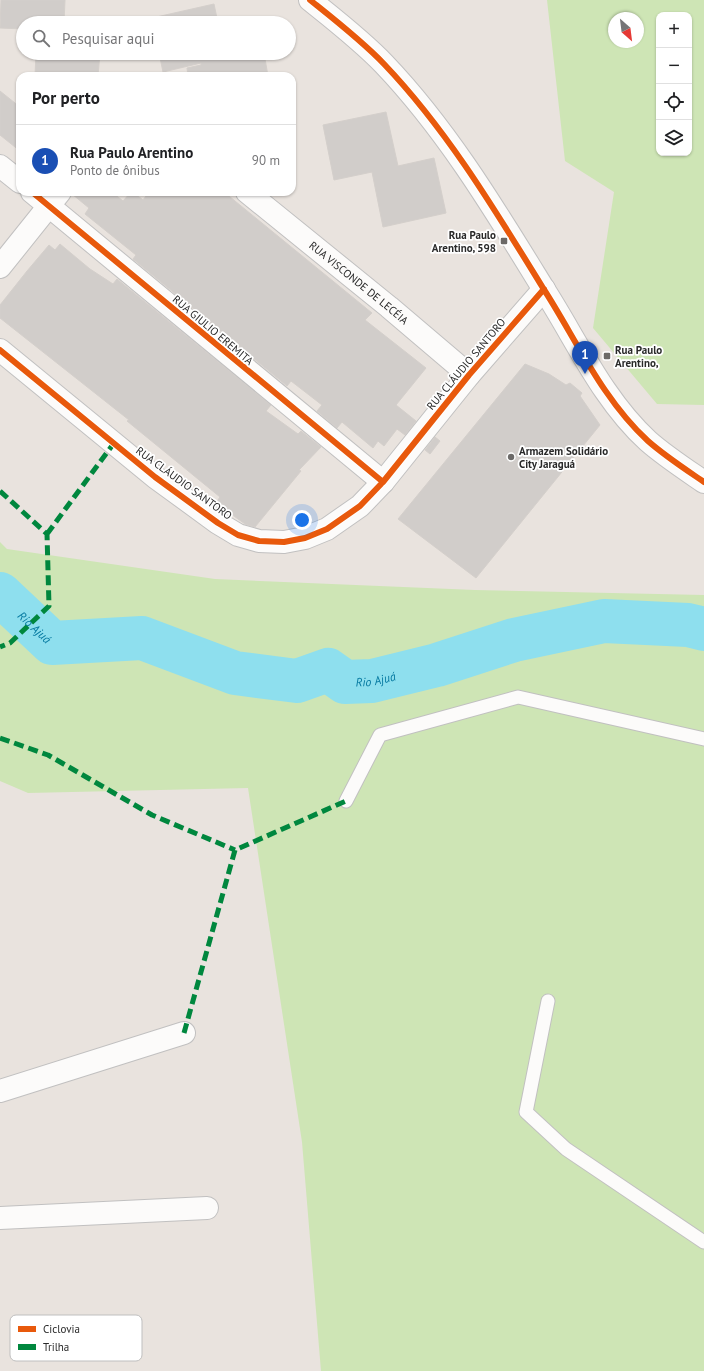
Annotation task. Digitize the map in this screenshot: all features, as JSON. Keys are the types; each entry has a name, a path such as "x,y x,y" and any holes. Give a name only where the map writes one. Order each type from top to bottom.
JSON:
{"street":[{"path":"310,0 383,63 413,96 462,162 544,289 577,346 624,415 648,440 704,482"},
{"path":"0,166 16,179"},
{"name":"RUA GIULIO EREMITA","path":"45,196 55,199 383,482"},
{"name":"RUA VISCONDE DE LECÉIA","path":"252,196 469,375"},
{"path":"0,267 55,199"},
{"name":"RUA CLÁUDIO SANTORO","path":"0,350 155,477 218,523 238,535 259,542 284,542 305,538 327,529 360,506 383,482 469,375 544,289"},
{"path":"0,1091 184,1033"},
{"path":"0,1218 207,1208"}],"lane":[{"path":"346,801 380,735 518,697 704,739"},
{"path":"548,1001 526,1112 566,1149 704,1242"}],"green space":[{"path":"547,0 704,0 704,405 657,404 593,328 614,192 565,161"},
{"path":"0,542 7,549 215,579 475,590 704,595 704,1371 321,1371 302,1142 248,788 28,793 0,781"}],"building":[{"path":"1,0 65,0 64,16 16,16 16,29 0,28"},
{"path":"214,4 217,16 161,16"},
{"path":"36,60 99,60 98,72 35,72"},
{"path":"160,60 265,60 267,72 188,72 187,68 201,65 201,63 163,72"},
{"path":"0,91 16,104 16,148 0,135"},
{"path":"386,112 398,166 434,158 446,213 383,227 372,172 334,180 323,125"},
{"path":"74,196 117,196 123,201 127,196 138,196 143,200 146,196 229,196 372,313 365,320 426,368 396,405 416,421 405,435 397,429 384,446 378,441 373,448 342,422 337,428 317,411 322,405 291,381 287,386 133,259 136,255 85,214 89,208"},
{"path":"60,244 90,269 113,284 117,279 271,405 266,411 298,434 301,431 321,447 299,470 301,471 255,527 245,524 216,503 220,497 127,421 129,420 0,318 0,305 27,271 49,245 55,250"},
{"name":"Armazem Solidário City Jaraguá","path":"525,364 549,374 566,385 570,383 582,393 580,396 600,425 476,578 398,519"},
{"path":"435,437 440,441 430,454 425,450"}],"waterway":[{"name":"Rio Ajuá","path":"0,594 52,643 142,638 235,673 297,681 328,670 345,682 372,681 437,665 514,640 604,621 688,625 704,629"}],"marked path":[{"path":"47,534 114,443"},
{"path":"0,491 47,534 49,606 10,643 0,647"},
{"path":"0,738 48,755 152,815 235,850"},
{"path":"184,1033 235,850 346,801"}],"cycle path":[{"path":"310,0 376,55 429,116 507,229 603,388 617,407 648,441 704,482"},
{"path":"37,196 383,482"},
{"path":"0,350 155,477 218,523 238,535 259,541 284,542 305,538 327,529 360,506 383,482 469,375 544,289"}],"place":[{"name":"Rua Paulo Arentino, 598","path":"504,241"},
{"name":"Rua Paulo Arentino,","path":"607,356"},
{"name":"Rua Paulo Arentino","path":"585,374"},
{"name":"Armazem Solidário City Jaraguá","path":"511,457"}]}
